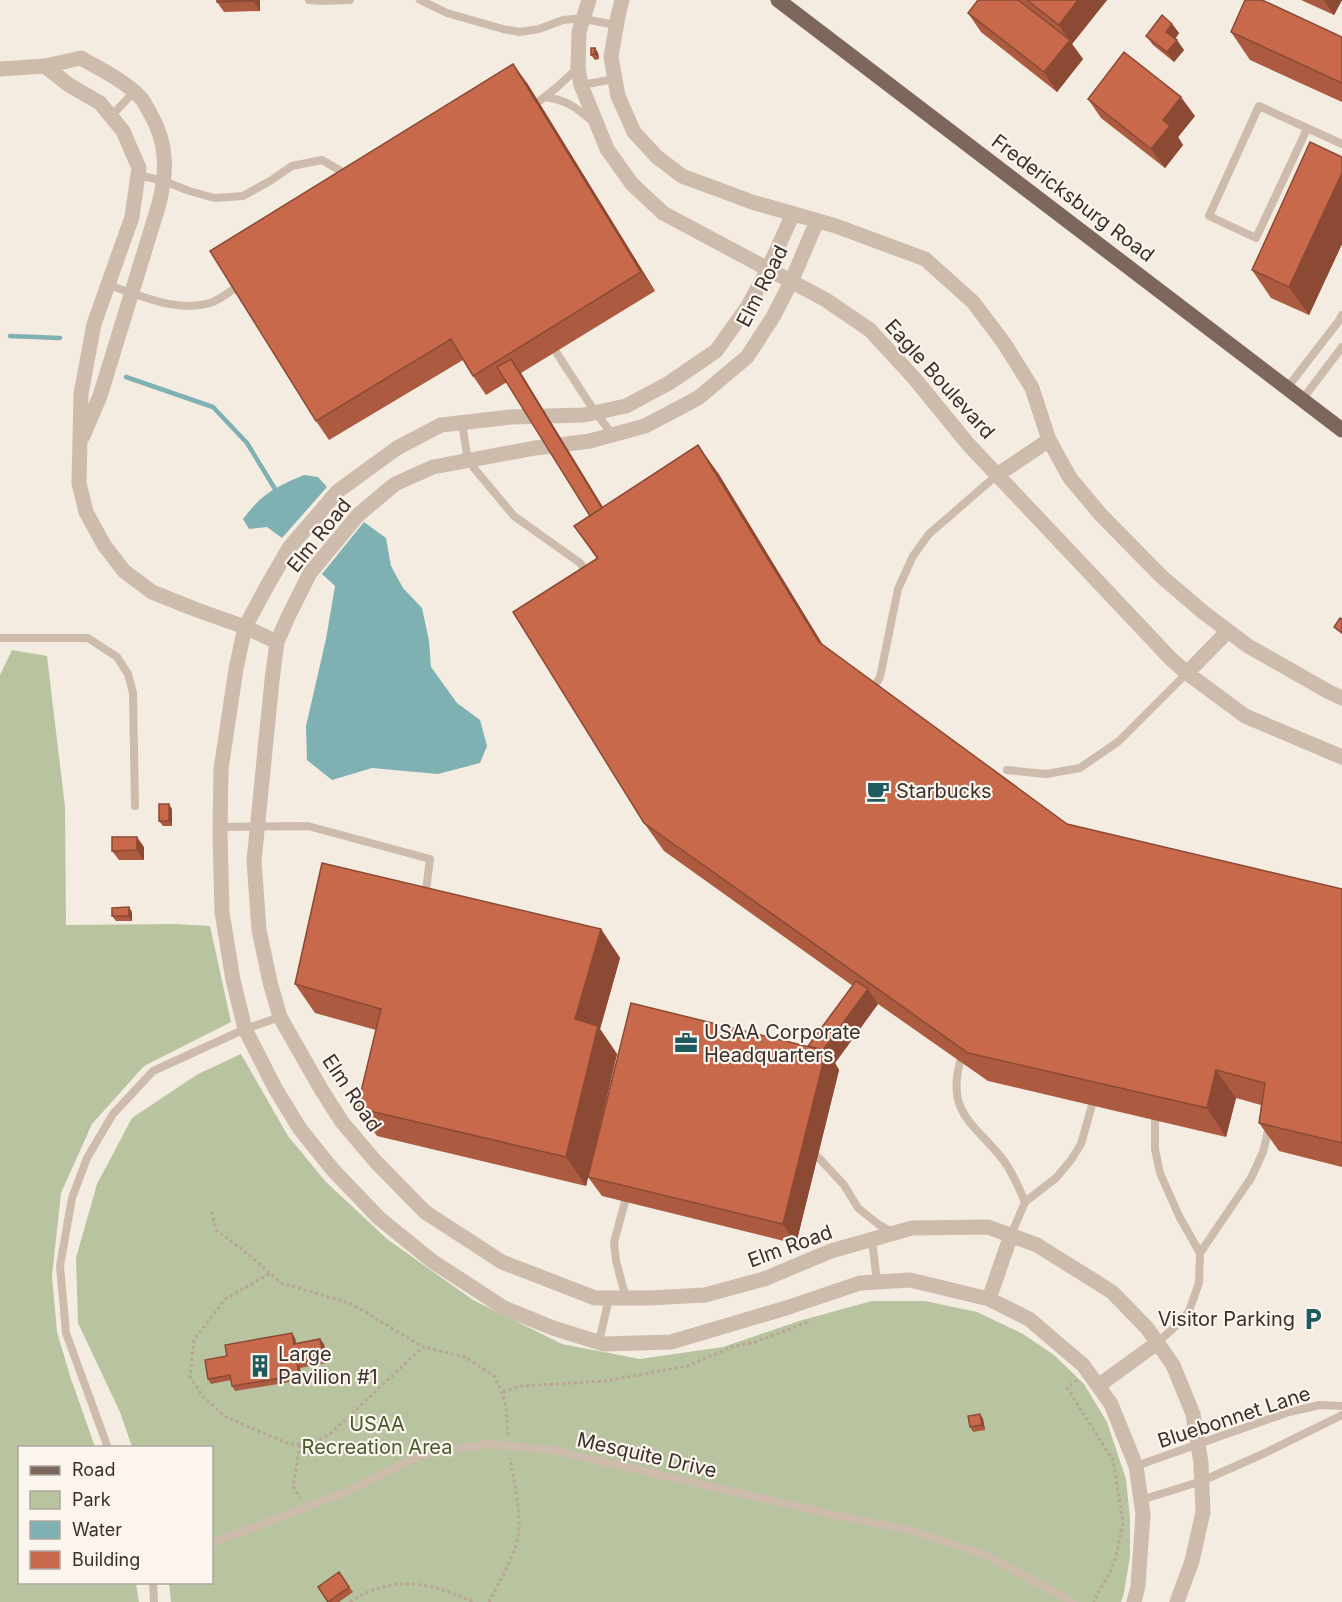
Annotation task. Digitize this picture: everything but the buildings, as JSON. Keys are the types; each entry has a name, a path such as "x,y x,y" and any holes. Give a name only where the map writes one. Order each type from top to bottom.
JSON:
{"main road":[{"name":"Fredericksburg Road","path":"778,0 1342,430"}],"street":[{"name":"Eagle Boulevard","path":"589,0 579,33 578,68 581,85 606,149 632,184 663,213 826,300 870,330 915,379 968,444 1171,659 1245,716 1342,757"},
{"path":"622,0 612,57 618,96 634,132 657,157 682,176 752,202 817,221 925,259 973,302 1004,343 1032,388 1049,440 1070,478 1101,515 1162,577 1228,631 1248,646 1342,698"},
{"path":"0,69 45,66 81,58 111,74 141,98 157,125 164,152 164,182 159,204 100,396 79,444"},
{"path":"45,66 69,85 100,103 123,131 139,168 132,217 94,324 81,394 79,483 86,512 104,545 124,571 152,592 245,627 277,642"},
{"name":"Elm Road","path":"793,214 768,270 748,306 717,351 669,383 626,406 595,412 565,416 511,417 441,425 397,448 338,491 289,548 245,627 236,669 221,769 222,912 233,980 245,1029 275,1088 300,1130 333,1170 379,1218 432,1261 504,1308 553,1328 604,1344 671,1342 786,1308 860,1283 910,1280 989,1299 1029,1319 1083,1365 1112,1404 1136,1466 1143,1514 1138,1586 1134,1602"},
{"name":"Elm Road","path":"817,221 773,317 747,357 698,398 645,426 590,441 535,448 433,467 395,484 358,515 309,573 277,642 254,861 260,930 270,982 280,1017 342,1122 376,1162 425,1212 502,1262 595,1298 705,1295 764,1280 831,1251 912,1228 988,1227 1037,1245 1112,1293 1147,1328 1173,1365 1193,1413 1201,1463 1203,1512 1192,1561 1178,1602"},
{"path":"997,475 1049,440"},
{"path":"1187,673 1228,631"},
{"path":"989,1299 1011,1235"},
{"path":"1098,1386 1157,1343"}],"lane":[{"path":"309,0 348,0"},
{"path":"420,0 447,13 520,32 538,29 563,20 584,19 616,25"},
{"path":"578,68 541,100 565,101 573,105 598,127"},
{"path":"581,85 615,79"},
{"path":"111,116 134,92"},
{"path":"1307,129 1256,238 1209,216 1259,106 1342,144"},
{"path":"138,175 215,198 243,196 292,166 322,160 341,171 348,180"},
{"path":"108,285 171,305 189,306 212,303 235,288"},
{"path":"1287,388 1341,321"},
{"path":"1302,400 1342,347"},
{"path":"556,352 595,412 613,435"},
{"path":"462,423 468,461 514,516 580,562 593,578"},
{"path":"870,694 880,677 898,589 913,556 929,534 997,475"},
{"path":"0,638 88,638 117,657 128,674 133,693 135,807"},
{"path":"1006,770 1046,774 1080,768 1119,741 1187,673"},
{"path":"220,827 308,826 430,859 424,911"},
{"path":"107,1446 66,1333 60,1266 72,1198 87,1158 112,1114 153,1071 245,1029 280,1017"},
{"path":"960,1062 956,1086 957,1102 964,1116 1005,1162 1025,1202"},
{"path":"1011,1235 1025,1202 1056,1178 1081,1144 1092,1105"},
{"path":"1200,1253 1251,1178 1263,1152 1271,1119"},
{"path":"1155,1120 1155,1149 1160,1173 1179,1216 1200,1253 1199,1283 1189,1311 1157,1343"},
{"path":"818,1157 843,1185 858,1208 894,1233"},
{"path":"625,1202 614,1242 616,1261 626,1298"},
{"path":"872,1240 877,1282"},
{"path":"599,1342 609,1298"},
{"name":"Bluebonnet Lane","path":"1136,1466 1198,1446 1288,1412 1320,1405 1342,1406"},
{"name":"Bluebonnet Lane","path":"1141,1500 1202,1481 1342,1415"},
{"name":"Mesquite Drive","path":"213,1542 346,1491 420,1455 488,1444 552,1450 909,1530 984,1554 1073,1602"},
{"path":"153,1584 154,1602"}],"path":[{"path":"212,1212 216,1230 281,1283 352,1304 423,1347 465,1357 494,1376 506,1406 508,1446 518,1504 519,1529 515,1547 489,1602"},
{"path":"269,1274 225,1299 194,1340 190,1377 204,1398 226,1417 289,1444 311,1445 331,1433 423,1347"},
{"path":"502,1392 520,1386 605,1381 687,1366 732,1347 755,1342 811,1321"},
{"path":"1088,1372 1067,1388 1113,1460 1123,1522 1111,1570 1094,1602"},
{"path":"300,1445 293,1486 305,1508"},
{"path":"350,1602 376,1589 396,1583 427,1585 473,1602"}],"green space":[{"path":"12,650 47,656 65,807 66,925 210,926 231,1022 144,1066 92,1124 61,1193 52,1276 57,1332 95,1446 18,1446 18,1584 136,1584 139,1602 0,1602 0,675"},
{"name":"USAA Recreation Area","path":"241,1054 288,1136 326,1182 387,1239 473,1300 562,1344 640,1359 723,1347 799,1321 872,1301 925,1301 977,1312 1023,1334 1054,1355 1084,1384 1107,1422 1126,1479 1130,1518 1130,1556 1121,1602 171,1602 169,1584 213,1584 213,1446 132,1446 120,1412 78,1323 76,1258 97,1184 132,1118 198,1074"}],"water":[{"path":"304,475 318,477 327,487 282,538 267,527 249,529 243,519 256,503 277,488"},
{"path":"364,522 386,538 391,566 403,588 422,608 429,641 431,667 457,703 480,720 487,746 480,763 438,774 372,768 332,780 307,760 306,726 326,639 335,586 322,574"}],"waterway":[{"path":"10,336 60,338"},
{"path":"126,377 213,407 247,443 279,492"}],"place":[{"name":"Starbucks","path":"878,791"},
{"name":"USAA Corporate Headquarters","path":"686,1043"},
{"name":"Visitor Parking","path":"1313,1319"},
{"name":"Large Pavilion #1","path":"260,1366"}]}
